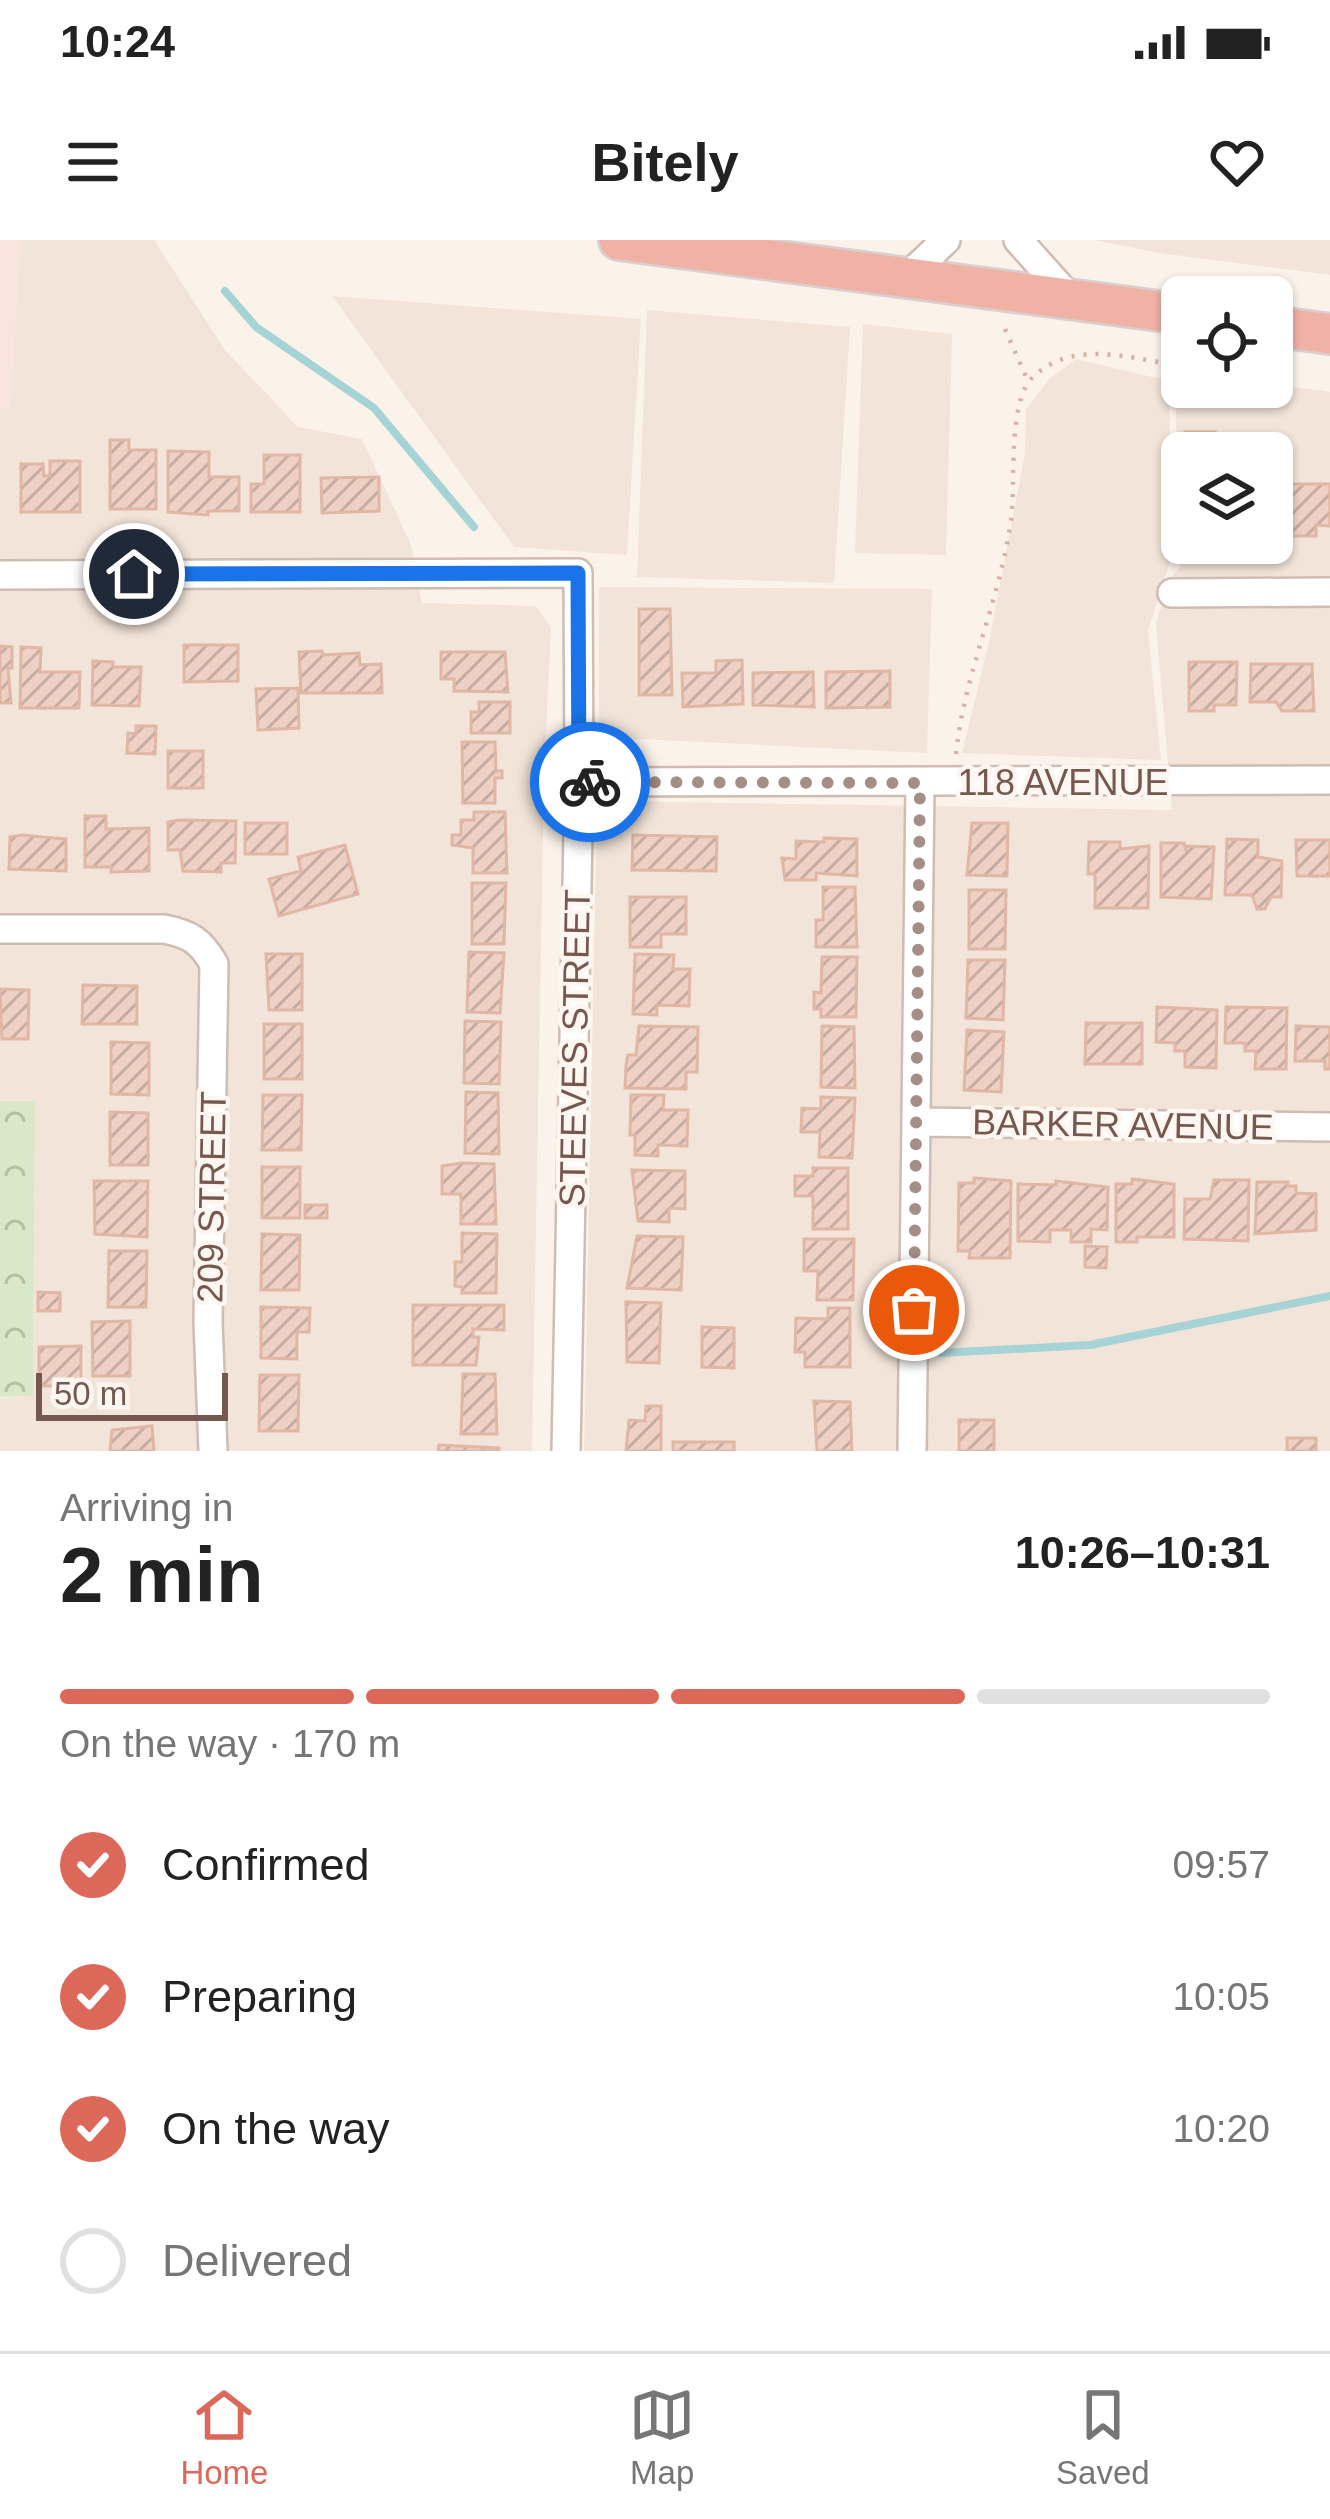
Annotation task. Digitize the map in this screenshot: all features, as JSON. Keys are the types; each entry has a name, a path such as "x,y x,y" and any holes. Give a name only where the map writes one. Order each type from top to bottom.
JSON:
{"highway":[{"path":"619,240 1161,311"},
{"path":"1293,329 1330,334"}],"street":[{"path":"907,277 946,240"},
{"path":"1018,240 1069,297"},
{"name":"STEEVES STREET","path":"0,575 578,573 579,782 566,1451"},
{"path":"1172,593 1330,592"},
{"name":"118 AVENUE","path":"579,782 1330,780"},
{"path":"912,1451 920,783"},
{"name":"209 STREET","path":"0,929 164,929 186,933 203,945 214,964 208,1322 213,1451"},
{"name":"BARKER AVENUE","path":"916,1122 1330,1127"}],"path":[{"path":"1005,329 1028,380"},
{"path":"953,783 960,711 1003,566 1012,518 1019,402 1028,380 1051,363 1079,352 1161,363"}],"shaded area":[{"path":"0,240 20,240 10,409 0,409"},
{"path":"20,240 154,240 225,350 298,427 362,439 411,545 422,603 536,606 551,628 532,1451 0,1451 0,1398 33,1396 35,1102 0,1101 0,409 10,409"},
{"path":"1094,240 1330,240 1330,275 1159,253"},
{"path":"332,296 641,319 627,555 514,547"},
{"path":"647,310 850,327 834,583 637,577"},
{"path":"863,324 952,334 946,555 855,553"},
{"path":"1076,359 1161,379 1161,408 1169,408 1170,432 1161,432 1161,564 1169,564 1148,630 1161,760 962,753 989,642 1025,453 1026,410 1049,379"},
{"path":"1293,387 1330,392 1330,1451 584,1451 597,801 1172,810 1156,625 1168,580 1180,564 1293,564 1293,432 1176,432 1176,408 1293,408"},
{"path":"599,587 932,589 927,753 599,737"}],"green space":[{"path":"0,1101 35,1101 33,1396 0,1397"}],"building":[{"path":"110,440 129,440 129,450 156,450 156,509 110,509"},
{"path":"168,451 209,452 209,477 239,477 239,511 168,512"},
{"path":"264,455 300,455 300,512 251,512 251,484 264,484"},
{"path":"50,461 80,461 80,512 21,512 21,464 43,464 44,476 50,476"},
{"path":"379,477 379,511 322,513 321,478"},
{"path":"1293,484 1330,484 1330,526 1316,525 1316,536 1293,536"},
{"path":"639,609 670,609 672,695 639,695"},
{"path":"184,645 238,645 238,681 184,682"},
{"path":"0,646 12,647 12,668 8,668 11,703 0,703"},
{"path":"21,647 41,648 40,672 80,672 79,708 20,708"},
{"path":"322,651 323,655 359,653 360,665 381,664 382,693 301,693 299,652"},
{"path":"441,652 505,652 508,692 454,691 454,679 441,679"},
{"path":"742,660 743,704 683,707 682,673 716,673 716,661"},
{"path":"93,661 141,667 139,706 92,705"},
{"path":"1189,662 1237,662 1236,705 1189,711"},
{"path":"1251,664 1312,664 1314,711 1282,711 1276,702 1250,702"},
{"path":"890,671 890,707 826,708 826,672"},
{"path":"813,672 814,707 753,705 753,673"},
{"path":"298,688 299,728 258,730 256,689"},
{"path":"479,702 510,702 510,733 471,733 471,712 479,712"},
{"path":"136,726 156,726 155,754 127,753 128,733 136,734"},
{"path":"462,742 495,742 496,771 502,771 502,778 495,778 495,803 463,803"},
{"path":"168,751 203,751 203,788 168,788"},
{"path":"474,812 505,812 507,873 473,873 473,848 452,845 452,835 461,835 461,820 474,820"},
{"path":"85,816 106,816 106,829 149,828 149,871 85,867"},
{"path":"236,821 235,863 221,863 221,872 183,871 180,850 168,850 168,822"},
{"path":"245,823 287,823 287,854 245,854"},
{"path":"972,823 1008,823 1007,876 967,875"},
{"path":"633,835 717,837 716,871 632,870"},
{"path":"10,837 66,839 66,871 9,869"},
{"path":"824,838 857,839 857,876 816,873 816,880 785,880 782,858 796,859 796,841 824,842"},
{"path":"1227,839 1258,840 1258,857 1282,861 1281,897 1271,897 1265,909 1257,909 1252,895 1225,895"},
{"path":"1296,840 1330,840 1330,876 1297,876"},
{"path":"1089,842 1120,842 1120,849 1149,846 1148,908 1095,908 1095,874 1088,874"},
{"path":"1161,843 1184,843 1186,851 1186,846 1214,847 1211,899 1161,897"},
{"path":"345,845 358,894 279,916 269,879 301,871 298,857"},
{"path":"472,883 506,883 504,944 472,944"},
{"path":"823,887 855,887 857,947 816,947 816,920 823,920"},
{"path":"969,890 1006,890 1005,949 969,949"},
{"path":"630,897 686,897 686,934 661,934 661,947 630,947"},
{"path":"469,952 504,953 500,1013 467,1012"},
{"path":"266,954 302,954 302,1010 269,1010"},
{"path":"635,954 674,955 673,969 690,969 689,1006 657,1005 657,1015 633,1014"},
{"path":"822,957 857,957 856,1017 821,1017 821,1009 814,1009 814,992 821,993"},
{"path":"968,960 1005,960 1003,1020 966,1018"},
{"path":"83,985 137,986 137,1024 82,1024"},
{"path":"0,989 29,990 28,1039 2,1039"},
{"path":"1157,1007 1217,1010 1216,1068 1185,1067 1185,1051 1175,1051 1175,1043 1156,1042"},
{"path":"1226,1007 1287,1008 1286,1069 1255,1069 1256,1051 1245,1051 1245,1043 1225,1043"},
{"path":"465,1021 501,1022 499,1084 464,1083"},
{"path":"1086,1023 1142,1023 1142,1064 1085,1064"},
{"path":"264,1024 302,1024 302,1079 264,1079"},
{"path":"639,1026 698,1027 697,1072 686,1072 686,1089 625,1088 628,1055 636,1055"},
{"path":"822,1026 854,1027 855,1088 821,1087"},
{"path":"1296,1026 1330,1027 1330,1069 1325,1069 1325,1061 1295,1061"},
{"path":"967,1030 1004,1032 1001,1092 964,1090"},
{"path":"111,1042 149,1043 149,1095 111,1094"},
{"path":"466,1092 498,1093 499,1154 465,1153"},
{"path":"263,1095 302,1095 301,1150 262,1150"},
{"path":"631,1095 664,1095 663,1110 688,1110 687,1146 658,1145 658,1156 635,1155 635,1135 630,1135"},
{"path":"821,1097 855,1098 852,1158 819,1157 820,1132 801,1132 802,1108 821,1109"},
{"path":"110,1112 148,1113 148,1165 110,1165"},
{"path":"494,1164 496,1224 461,1224 461,1194 442,1194 442,1166"},
{"path":"262,1167 300,1167 300,1218 262,1218"},
{"path":"813,1168 848,1168 848,1229 813,1229 813,1196 795,1196 795,1176 813,1176"},
{"path":"632,1170 685,1171 685,1209 669,1208 669,1222 638,1221"},
{"path":"974,1178 1011,1181 1010,1258 969,1258 970,1251 958,1251 959,1183 974,1183"},
{"path":"1132,1179 1174,1184 1174,1237 1116,1242 1116,1184 1132,1184"},
{"path":"1214,1180 1249,1180 1248,1241 1184,1239 1185,1199 1210,1199"},
{"path":"94,1181 148,1181 147,1237 95,1234"},
{"path":"1056,1181 1108,1187 1107,1230 1091,1229 1091,1242 1071,1242 1071,1230 1050,1230 1050,1242 1018,1241 1018,1184 1056,1185"},
{"path":"1257,1182 1288,1182 1296,1186 1296,1193 1316,1194 1316,1230 1255,1234"},
{"path":"305,1205 327,1205 327,1218 305,1218"},
{"path":"462,1233 497,1234 496,1293 462,1293 462,1287 455,1286 455,1262 462,1262"},
{"path":"262,1234 300,1235 299,1290 261,1290"},
{"path":"637,1236 683,1237 681,1290 627,1288"},
{"path":"804,1239 854,1239 853,1300 817,1300 818,1271 804,1271"},
{"path":"1085,1246 1107,1247 1106,1268 1085,1267"},
{"path":"109,1251 147,1251 146,1307 108,1307"},
{"path":"38,1292 60,1293 60,1311 38,1311"},
{"path":"626,1302 661,1303 659,1363 627,1362"},
{"path":"413,1305 504,1305 504,1330 473,1329 473,1337 479,1337 476,1365 413,1365"},
{"path":"261,1307 310,1308 309,1332 297,1332 297,1359 261,1358"},
{"path":"828,1308 850,1308 850,1367 805,1367 805,1352 795,1352 796,1318 828,1319"},
{"path":"130,1321 130,1376 93,1376 92,1322"},
{"path":"702,1327 734,1328 734,1368 702,1367"},
{"path":"81,1346 81,1386 39,1386 39,1347"},
{"path":"463,1374 495,1374 497,1434 461,1434"},
{"path":"260,1375 299,1375 298,1431 259,1431"},
{"path":"814,1401 850,1402 852,1451 817,1451"},
{"path":"646,1406 661,1406 661,1451 626,1451 629,1420 645,1421"},
{"path":"959,1420 994,1420 994,1451 959,1451"},
{"path":"152,1426 154,1451 110,1451 112,1430"},
{"path":"1287,1438 1316,1438 1316,1451 1287,1451"},
{"path":"673,1442 734,1442 734,1451 673,1451"},
{"path":"439,1445 499,1448 499,1451 438,1451"}],"waterway":[{"path":"225,291 256,327 374,408 474,527"},
{"path":"941,1353 1090,1345 1330,1296"}],"way so far":[{"path":"590,782 920,783 914,1310"}],"route":[{"path":"134,574 578,573 579,782 590,782"}]}
